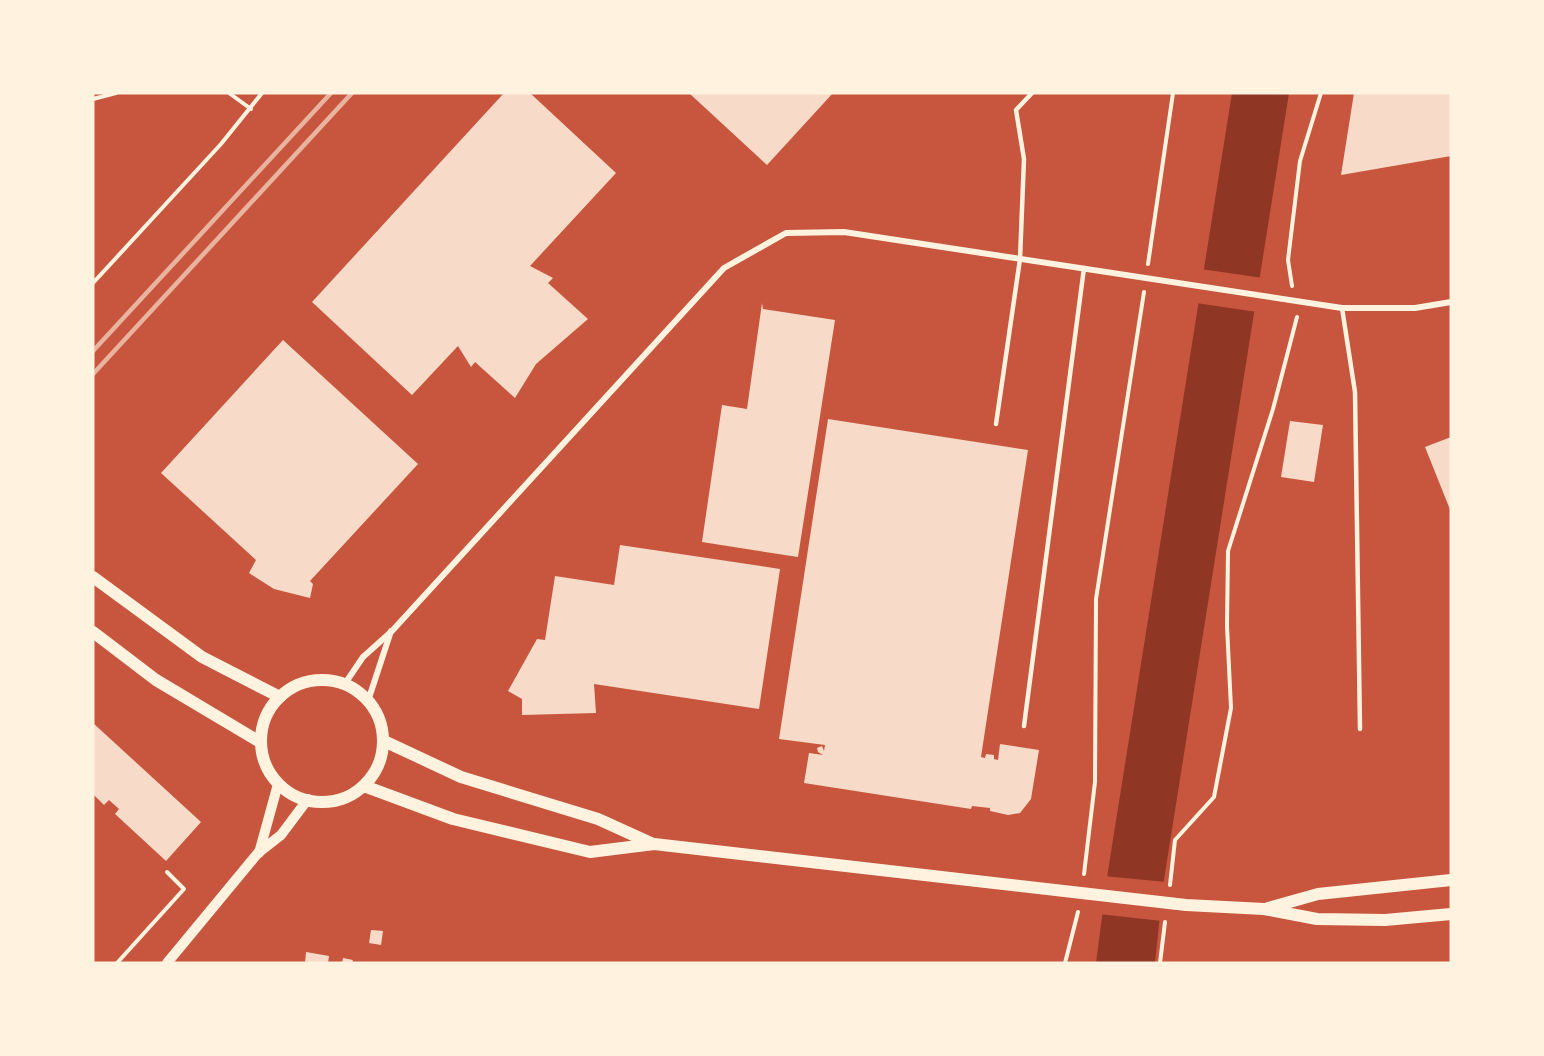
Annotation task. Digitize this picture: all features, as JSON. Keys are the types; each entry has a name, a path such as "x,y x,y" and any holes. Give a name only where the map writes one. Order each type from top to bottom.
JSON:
{"main road":[{"path":"93,578 202,657 280,697"},
{"path":"93,632 156,680 260,742"},
{"path":"315,680 335,681 344,685 354,689 368,701 380,720 384,741 379,765 364,786 343,799 319,802 292,794 278,784 266,764 260,742 265,719 280,697 298,685 315,680"},
{"path":"384,741 461,777 598,819 654,844"},
{"path":"364,786 453,819 590,852 654,844 1186,905 1263,909 1317,919 1385,920 1451,914"},
{"path":"1263,909 1318,894 1451,880"}],"street":[{"path":"344,685 363,657 392,631 724,268 786,233 844,232 1342,308 1415,308 1451,302"},
{"path":"368,701 392,631"},
{"path":"258,853 278,784"},
{"path":"167,963 258,853 281,835 308,799"}],"lane":[{"path":"996,424 1020,259 1024,159 1016,110 1032,93"},
{"path":"1023,726 1084,268"},
{"path":"1342,308 1355,392 1360,729"}],"path":[{"path":"93,99 116,93"},
{"path":"229,93 250,109"},
{"path":"93,283 262,93"},
{"path":"1083,878 1095,782 1096,599 1173,93"},
{"path":"1170,888 1174,840 1214,797 1231,708 1227,626 1228,551 1273,409 1298,318 1288,260 1300,161 1321,93"},
{"path":"117,963 184,889 167,872"},
{"path":"1065,963 1079,908"},
{"path":"1160,963 1165,920"}],"shaded area":[{"path":"1232,93 1289,93 1163,886 1155,963 1096,963 1108,871"}],"pier":[{"path":"1201,269 1263,278 1257,312 1196,303"},
{"path":"1104,876 1166,882 1162,921 1099,914"}],"building":[{"path":"504,93 530,93 616,173 530,266 553,278 548,283 588,319 536,364 515,398 475,362 471,367 458,346 412,395 312,302"},
{"path":"689,93 833,93 767,165"},
{"path":"1354,93 1451,93 1451,156 1341,175"},
{"path":"762,303 763,309 835,320 798,557 702,542 722,405 747,409"},
{"path":"283,340 418,464 310,581 313,584 310,598 274,589 249,573 256,560 161,473"},
{"path":"828,419 1028,450 981,757 985,758 986,754 994,755 994,759 998,760 1000,744 1039,750 1031,799 1020,813 1008,815 990,811 990,808 972,806 971,809 804,783 809,753 823,755 818,752 817,748 822,746 824,751 825,745 779,739"},
{"path":"1290,421 1323,425 1314,482 1281,477"},
{"path":"1451,437 1451,512 1425,447"},
{"path":"620,545 780,569 759,709 594,684 596,713 522,715 522,699 508,691 537,639 545,640 555,576 614,585"},
{"path":"93,723 201,822 166,861 115,814 119,809 109,800 104,805 93,794"},
{"path":"371,930 383,931 381,945 369,943"},
{"path":"306,952 329,956 328,963 305,963"},
{"path":"343,958 353,960 352,963 342,963"}],"railway":[{"path":"93,351 331,93"},
{"path":"93,374 352,93"}]}
